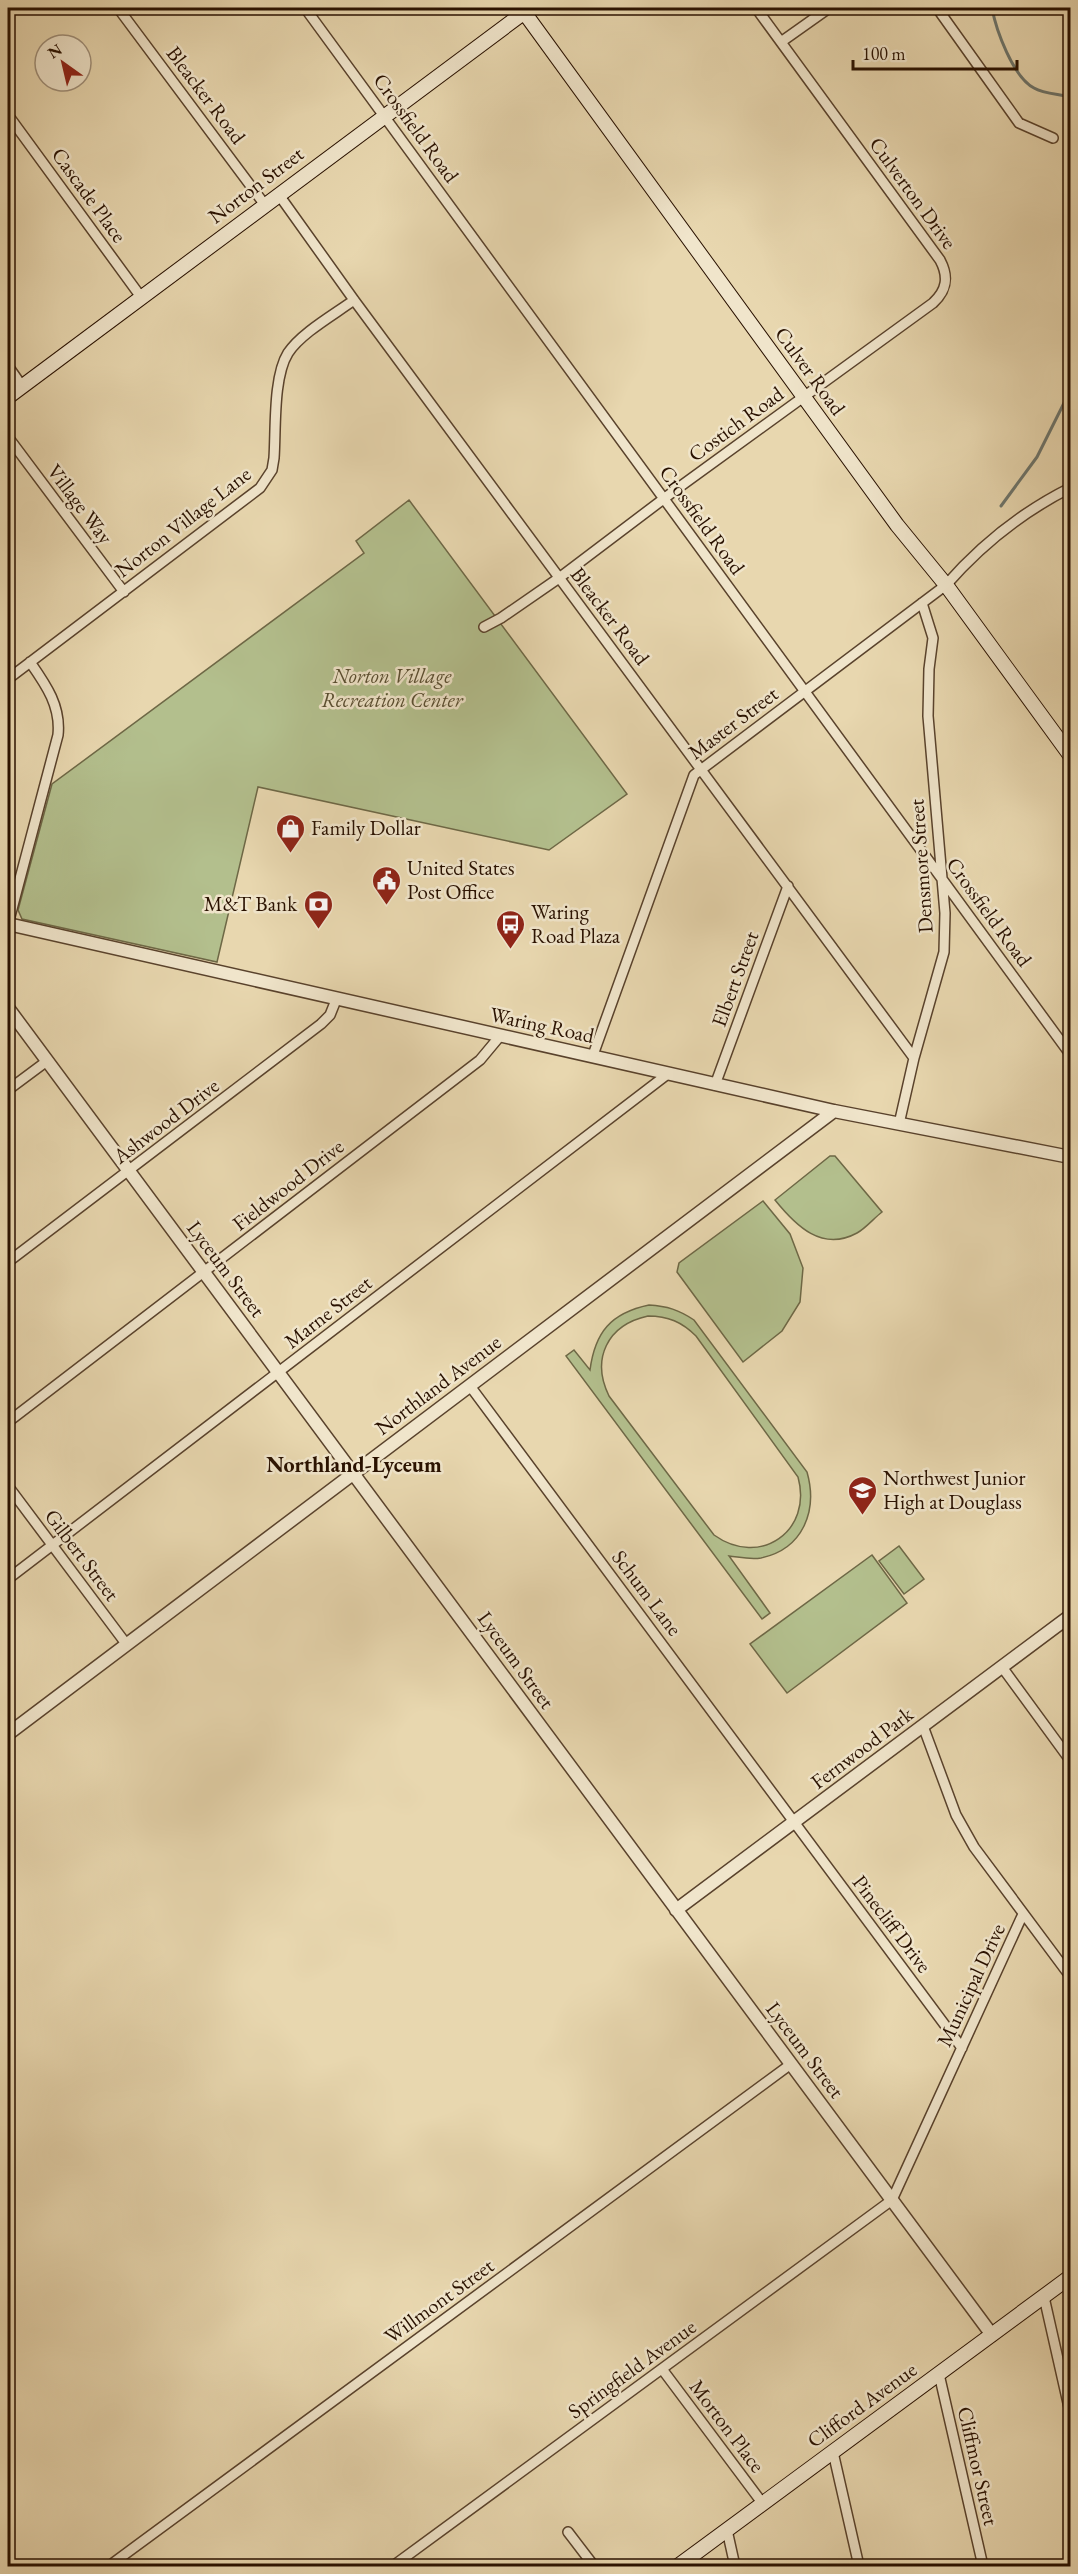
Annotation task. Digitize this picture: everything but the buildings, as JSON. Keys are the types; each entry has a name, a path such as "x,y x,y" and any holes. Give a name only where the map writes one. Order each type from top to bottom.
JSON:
{"main road":[{"name":"Norton Street","path":"8,397 525,9"},
{"name":"Culver Road","path":"525,9 897,525 946,585 1071,755"},
{"name":"Clifford Avenue","path":"678,2566 1071,2277"}],"street":[{"name":"Bleacker Road","path":"118,8 265,205"},
{"name":"Crossfield Road","path":"305,8 1071,1054"},
{"name":"Culverton Drive","path":"756,8 940,260 947,279 943,292 933,303 804,397"},
{"path":"781,42 830,8"},
{"path":"937,8 1019,123 1053,138"},
{"name":"Cascade Place","path":"8,115 141,297"},
{"name":"Bleacker Road","path":"279,195 354,300 914,1058"},
{"name":"Norton Village Lane","path":"8,679 260,488 268,479 274,458 279,380 284,361 295,345 354,300"},
{"path":"8,366 22,386"},
{"name":"Costich Road","path":"484,627 559,578 804,397"},
{"name":"Village Way","path":"8,437 124,592"},
{"name":"Master Street","path":"593,1055 693,777 946,585 979,550 1016,519 1045,500 1071,488"},
{"name":"Densmore Street","path":"899,1124 914,1058 944,952 945,913 928,716 929,669 933,638 922,603"},
{"path":"8,924 60,722 54,699 30,662"},
{"name":"Elbert Street","path":"715,1084 788,886"},
{"name":"Waring Road","path":"8,924 834,1111 1071,1157"},
{"name":"Ashwood Drive","path":"8,1262 321,1024 330,1015 336,1000"},
{"name":"Lyceum Street","path":"8,1008 992,2335"},
{"name":"Fieldwood Drive","path":"8,1422 480,1060 500,1036"},
{"path":"8,1090 47,1061"},
{"name":"Marne Street","path":"8,1579 669,1072"},
{"name":"Northland Avenue","path":"8,1734 834,1111"},
{"name":"Schum Lane","path":"470,1386 794,1822"},
{"name":"Gilbert Street","path":"8,1486 127,1645"},
{"name":"Fernwood Park","path":"676,1910 1071,1616"},
{"path":"1002,1667 1071,1760"},
{"name":"Municipal Drive","path":"892,2200 1023,1914 974,1847 956,1815 923,1726"},
{"name":"Pinecliff Drive","path":"794,1822 962,2048"},
{"path":"1023,1914 1071,1976"},
{"name":"Willmont Street","path":"109,2566 791,2064"},
{"name":"Springfield Avenue","path":"393,2566 892,2200"},
{"path":"1044,2296 1071,2412"},
{"name":"Morton Place","path":"662,2369 763,2504"},
{"name":"Cliffmor Street","path":"939,2374 983,2566"},
{"path":"833,2452 859,2566"},
{"path":"727,2530 735,2566"},
{"path":"568,2532 594,2566"}],"green space":[{"name":"Norton Village Recreation Center","path":"409,500 627,794 549,850 258,787 217,962 22,919 18,910 52,784 364,553 356,541"},
{"path":"830,1156 835,1156 882,1212 857,1233 832,1240 821,1238 801,1227 775,1200"},
{"path":"763,1201 790,1234 803,1268 800,1302 782,1331 743,1362 677,1272 679,1263"},
{"path":"649,1305 662,1306 678,1311 694,1320 807,1472 810,1487 808,1514 797,1537 775,1553 761,1558 729,1556 770,1613 762,1619 566,1356 574,1350 590,1370 596,1345 607,1326 624,1313","holes":["648,1316 674,1321 696,1336 798,1477 801,1496 798,1513 790,1528 779,1539 765,1545 749,1547 731,1544 714,1535 609,1396 602,1369 606,1345 622,1327"]},
{"path":"899,1546 924,1579 904,1594 879,1561"},
{"path":"872,1555 907,1603 787,1693 750,1644"}],"waterway":[{"path":"992,8 1007,52 1026,82 1042,92 1070,97"},
{"path":"1001,506 1037,457 1070,391"}],"place":[{"name":"Family Dollar","path":"290,854"},
{"name":"United States Post Office","path":"386,906"},
{"name":"M&T Bank","path":"318,930"},
{"name":"Waring Road Plaza","path":"510,950"},
{"name":"Northwest Junior High at Douglass","path":"862,1516"}],"district":[{"name":"Northland-Lyceum","path":"354,1464"}]}
